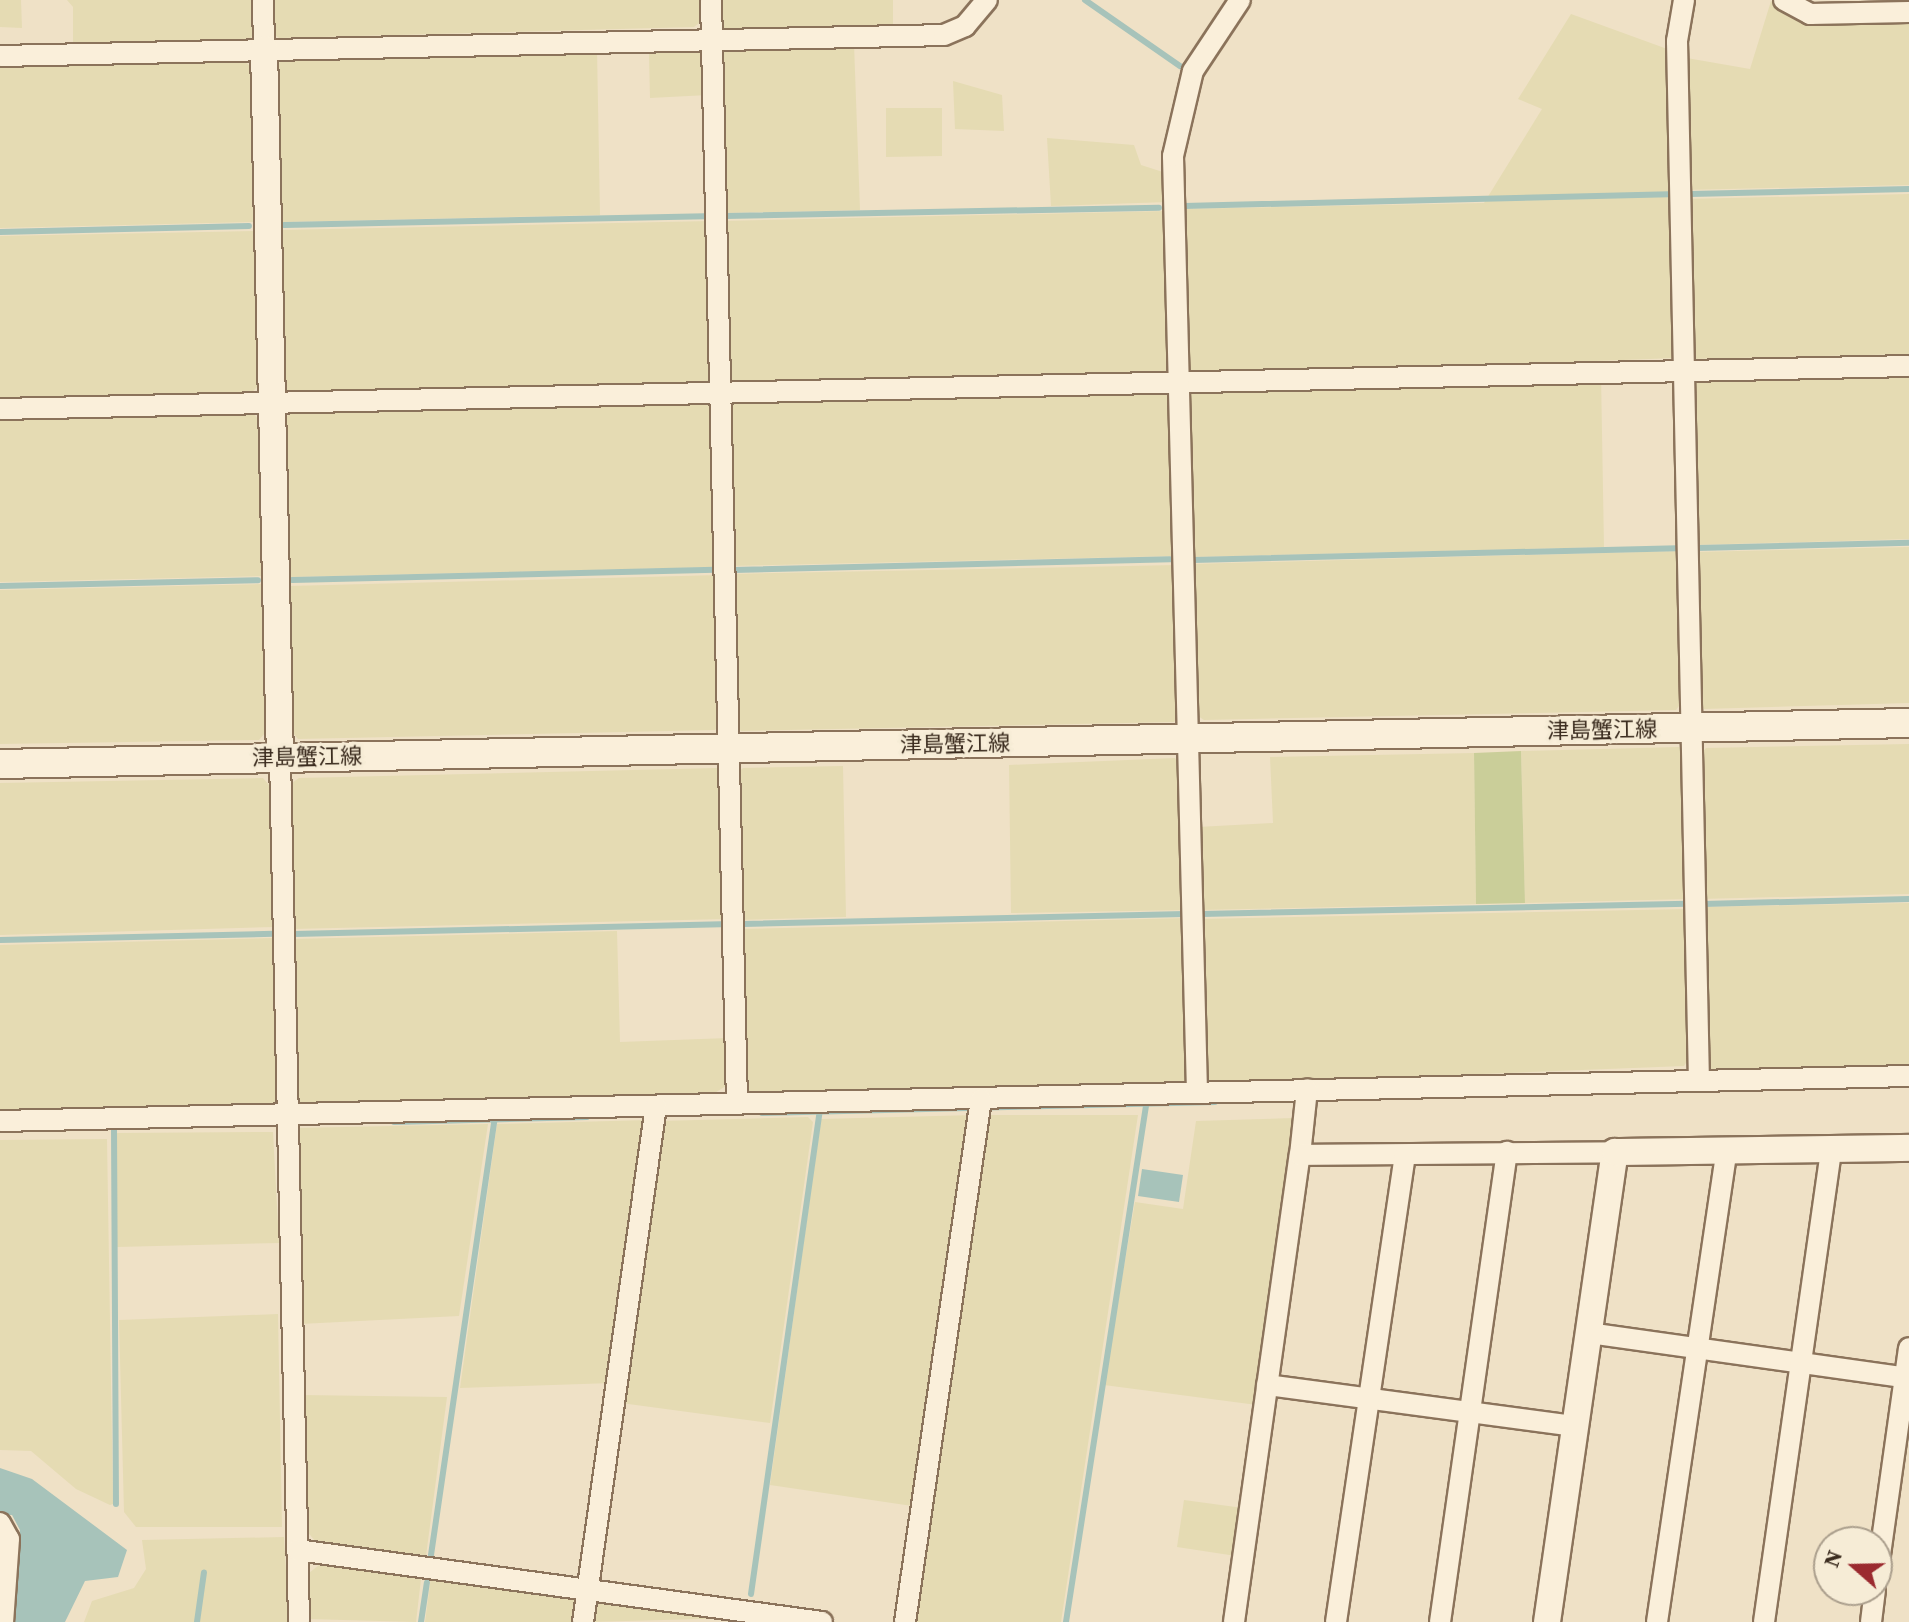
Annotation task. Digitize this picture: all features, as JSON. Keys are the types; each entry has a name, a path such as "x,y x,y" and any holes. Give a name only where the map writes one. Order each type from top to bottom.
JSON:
{"main road":[{"name":"津島蟹江線","path":"0,764 1909,723"}],"street":[{"path":"263,0 299,1622"},
{"path":"711,0 737,1102"},
{"path":"0,56 944,35 965,26 987,0"},
{"path":"1197,1092 1178,384 1177,128 1193,71 1240,0"},
{"path":"1684,0 1677,41 1699,1080"},
{"path":"1784,0 1810,14 1909,12"},
{"path":"0,409 1909,366"},
{"path":"0,1121 287,1113 655,1112 737,1102 980,1106 1197,1092 1307,1095 1699,1080 1909,1076"},
{"path":"1234,1622 1307,1095"},
{"path":"905,1622 980,1106"},
{"path":"583,1622 655,1112"},
{"path":"1300,1155 1909,1148"},
{"path":"1764,1622 1798,1363 1831,1150"},
{"path":"1440,1622 1507,1152"},
{"path":"1547,1622 1615,1152"},
{"path":"1657,1622 1726,1152"},
{"path":"1336,1622 1405,1156"},
{"path":"1589,1333 1907,1378"},
{"path":"1885,1526 1909,1348"},
{"path":"1267,1385 1576,1426"},
{"path":"0,1523 9,1539 3,1622"},
{"path":"297,1550 822,1622"}],"shaded area":[{"path":"0,0 21,0 22,28 0,27"},
{"path":"67,0 253,0 254,33 248,42 73,46 73,7"},
{"path":"272,0 703,0 704,19 694,27 279,38 272,33"},
{"path":"717,0 893,0 893,30 722,30"},
{"path":"1771,1 1810,20 1909,20 1909,185 1684,190 1681,57 1750,69"},
{"path":"1571,14 1670,50 1675,358 1192,376 1184,368 1181,209 1484,203 1542,109 1518,99"},
{"path":"854,44 860,210 722,213 719,51 727,46"},
{"path":"597,49 600,215 280,222 277,65 286,56"},
{"path":"654,51 700,51 706,57 708,95 650,98 649,54"},
{"path":"239,57 250,66 253,222 0,228 0,64"},
{"path":"953,81 1002,95 1004,131 955,129"},
{"path":"886,108 942,108 942,156 886,157"},
{"path":"1047,138 1134,145 1141,165 1166,173 1167,202 1051,206"},
{"path":"1909,194 1909,354 1688,359 1684,199"},
{"path":"1167,211 1170,366 1164,376 734,387 727,378 722,221"},
{"path":"710,221 711,387 293,396 284,387 280,230"},
{"path":"254,231 257,387 248,397 0,402 0,236"},
{"path":"1909,372 1909,539 1693,545 1687,373"},
{"path":"1601,375 1604,547 1191,557 1186,401 1192,390"},
{"path":"1164,392 1171,400 1176,556 730,566 725,409 733,402"},
{"path":"709,403 715,409 719,567 288,577 284,418 293,412"},
{"path":"253,413 259,420 262,576 0,582 0,418"},
{"path":"1909,547 1909,703 1704,709 1696,699 1693,552"},
{"path":"1681,551 1685,698 1676,710 1204,720 1195,714 1191,564"},
{"path":"1176,565 1180,714 1174,722 741,731 734,722 730,574"},
{"path":"719,575 722,722 715,730 298,739 293,733 289,586"},
{"path":"262,584 265,733 259,740 0,744 0,590"},
{"path":"1909,744 1909,894 1700,899 1697,758 1706,748"},
{"path":"1679,747 1688,757 1689,899 1525,903 1521,751"},
{"path":"1474,753 1476,904 1199,910 1198,827 1273,823 1270,757"},
{"path":"1175,758 1184,768 1186,910 1011,913 1009,765"},
{"path":"843,766 846,917 739,920 736,774 743,768"},
{"path":"717,768 725,782 727,919 292,929 289,785 299,778"},
{"path":"263,778 269,785 274,927 0,935 0,783"},
{"path":"1909,903 1909,1066 1708,1070 1700,907"},
{"path":"1689,909 1689,1058 1684,1066 1207,1085 1202,1080 1199,919"},
{"path":"1186,918 1186,1085 753,1097 743,1089 739,929"},
{"path":"617,931 620,1042 728,1038 726,1086 713,1094 305,1107 294,1099 292,939"},
{"path":"274,938 280,1098 271,1107 0,1113 0,945"},
{"path":"975,1115 919,1507 770,1485 821,1119"},
{"path":"985,1115 1138,1115 1061,1622 915,1622"},
{"path":"808,1117 813,1122 770,1423 621,1403 659,1121"},
{"path":"1294,1118 1257,1405 1104,1385 1135,1202 1183,1209 1196,1121"},
{"path":"648,1120 612,1383 460,1388 497,1124"},
{"path":"488,1124 459,1316 300,1324 297,1128"},
{"path":"273,1132 279,1243 117,1247 117,1133"},
{"path":"107,1139 113,1504 110,1505 76,1489 31,1451 0,1450 0,1140"},
{"path":"278,1314 282,1527 136,1527 124,1512 119,1320"},
{"path":"301,1395 447,1397 426,1556 316,1542 305,1529"},
{"path":"1184,1500 1243,1508 1236,1556 1177,1547"},
{"path":"284,1537 289,1622 84,1622 92,1601 134,1588 146,1569 142,1540"},
{"path":"319,1565 421,1579 416,1622 307,1619 304,1577"},
{"path":"431,1577 572,1596 579,1609 577,1622 425,1622"},
{"path":"597,1601 739,1618 588,1622 591,1604"}],"green space":[{"path":"1521,751 1525,903 1476,904 1474,753"}],"water":[{"path":"1142,1169 1183,1175 1179,1202 1138,1196"},
{"path":"0,1468 32,1479 127,1550 118,1577 85,1581 65,1622 11,1622 20,1530 12,1515 0,1515"}],"waterway":[{"path":"1085,0 1180,66"},
{"path":"1690,194 1909,189"},
{"path":"1184,206 1669,194"},
{"path":"725,216 1159,208"},
{"path":"284,225 705,216"},
{"path":"0,232 249,226"},
{"path":"1697,548 1909,543"},
{"path":"1193,560 1677,548"},
{"path":"734,570 1170,559"},
{"path":"292,580 715,570"},
{"path":"0,586 258,580"},
{"path":"1703,904 1909,899"},
{"path":"1201,914 1687,904"},
{"path":"743,924 1185,914"},
{"path":"294,934 721,924"},
{"path":"0,940 274,934"},
{"path":"762,1113 1215,1102"},
{"path":"1066,1622 1146,1106"},
{"path":"751,1594 820,1112"},
{"path":"394,1122 587,1117"},
{"path":"431,1555 494,1121"},
{"path":"114,1127 116,1504"},
{"path":"197,1622 204,1572"},
{"path":"421,1622 427,1582"}]}
